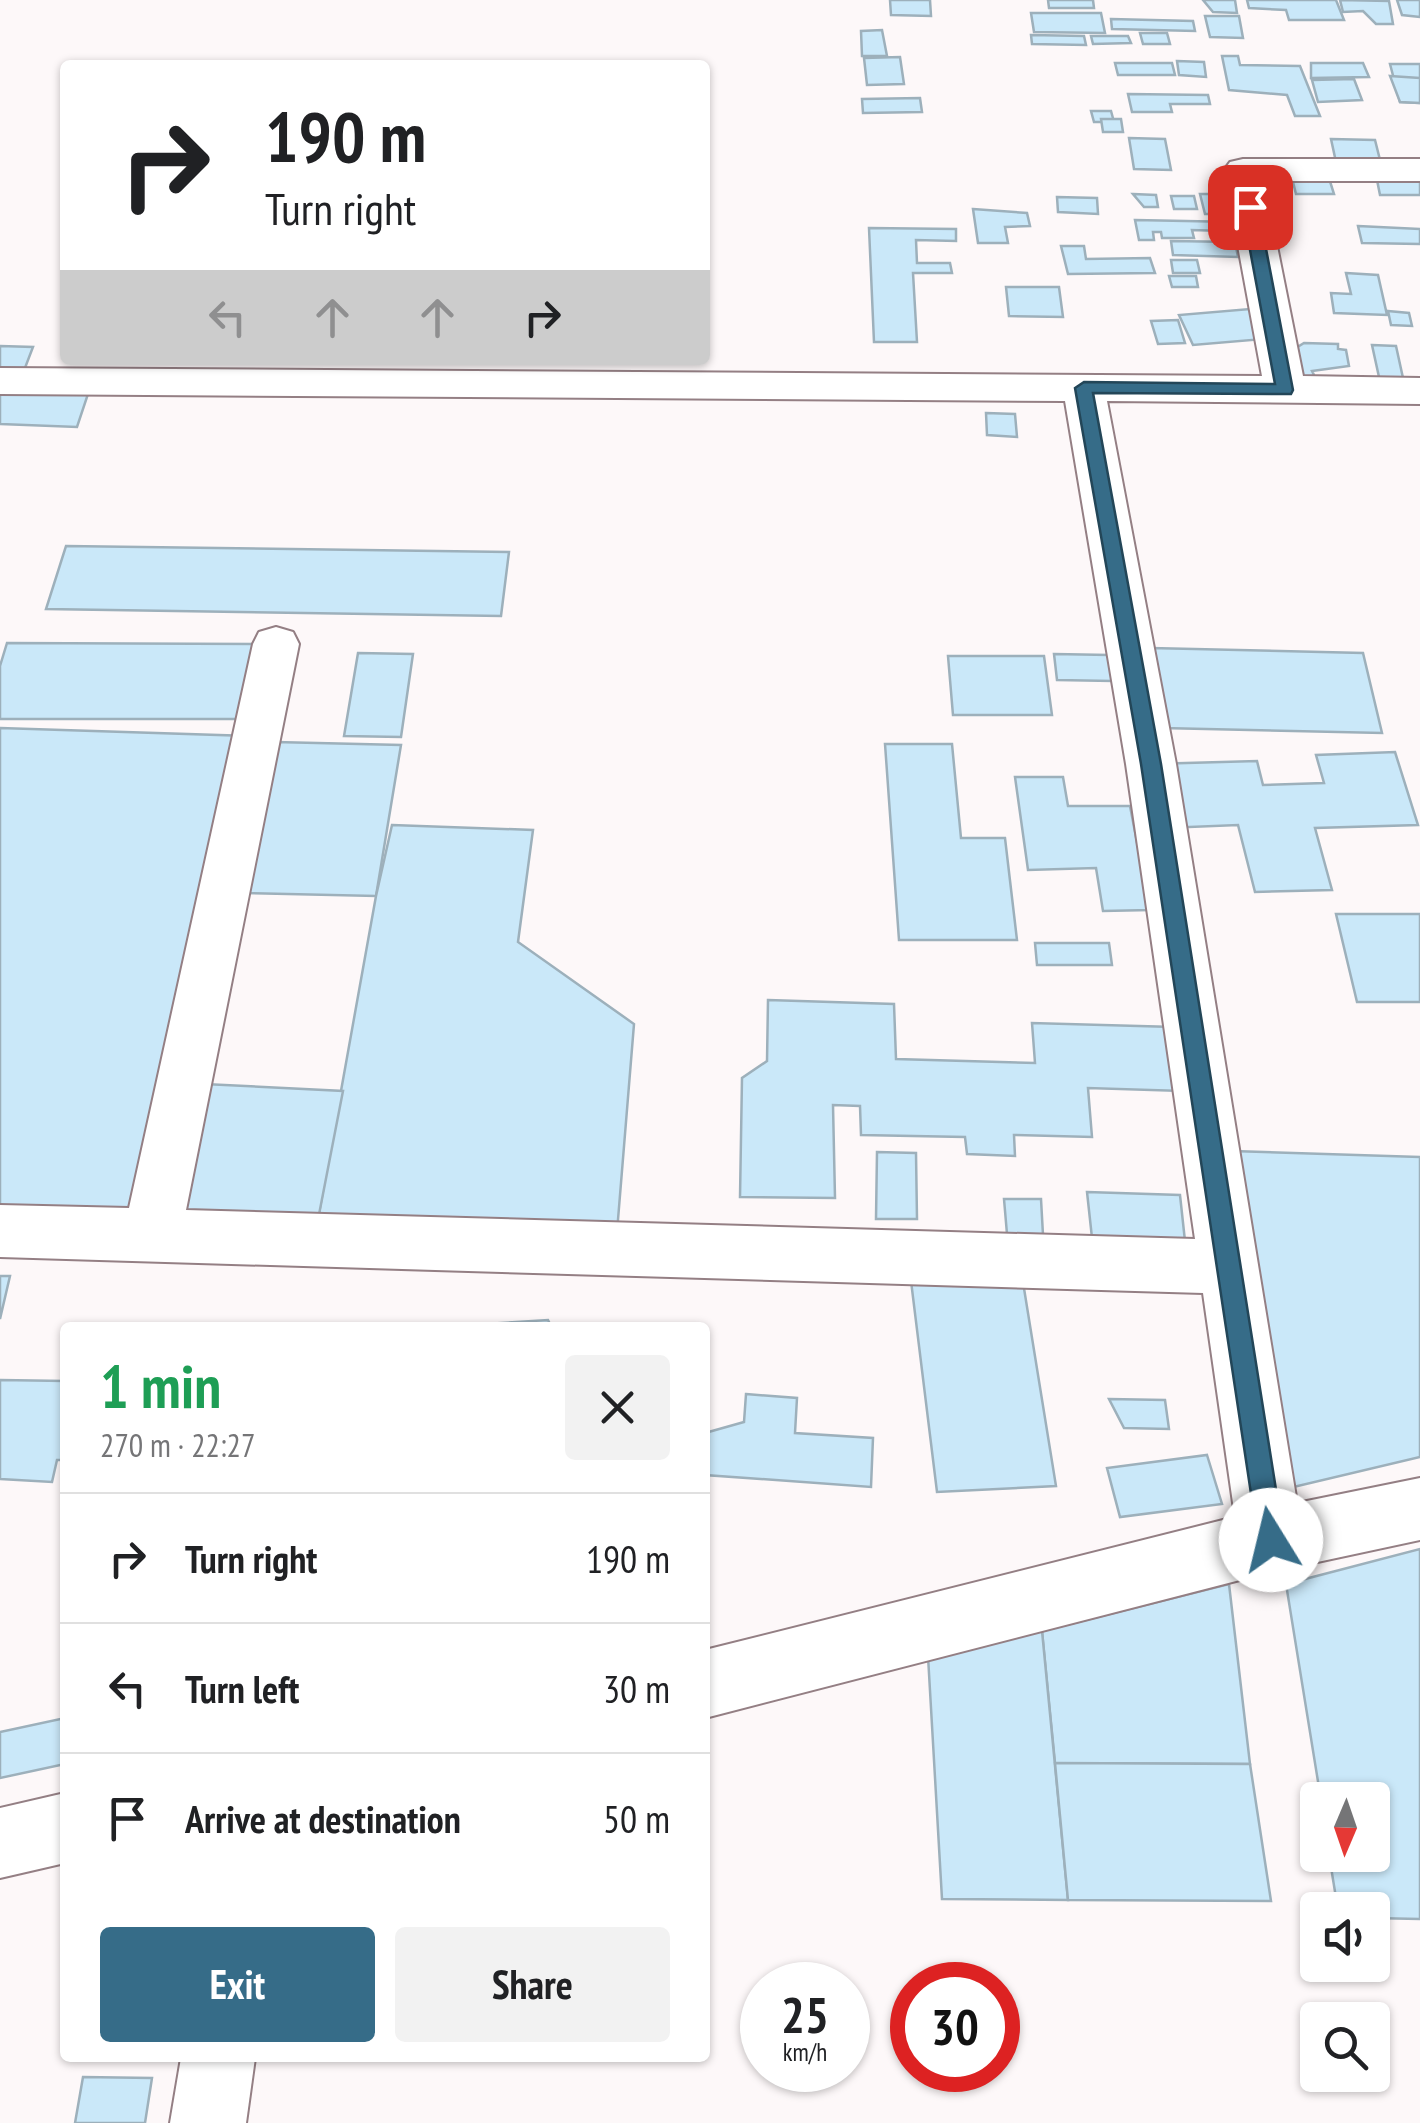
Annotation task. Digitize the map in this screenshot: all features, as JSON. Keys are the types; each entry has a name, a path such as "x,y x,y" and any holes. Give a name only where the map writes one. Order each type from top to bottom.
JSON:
{"street":[{"path":"1284,390 1243,170 1420,170"},
{"path":"0,381 1420,392"},
{"path":"1084,388 1151,764 1271,1540"},
{"path":"152,1236 276,644"},
{"path":"0,1232 1226,1267"},
{"path":"710,1683 1271,1540 1420,1509"},
{"path":"0,1843 60,1829"},
{"path":"208,2123 217,2062"}],"building":[{"path":"890,0 930,0 931,16 891,15"},
{"path":"1048,0 1093,0 1094,8 1049,8"},
{"path":"1203,0 1235,0 1237,13 1213,12"},
{"path":"1247,0 1336,0 1344,20 1289,20 1286,10 1249,8"},
{"path":"1340,0 1389,1 1393,24 1376,24 1363,11 1343,12"},
{"path":"1397,0 1420,0 1420,17 1402,15"},
{"path":"1031,13 1101,13 1105,33 1034,32"},
{"path":"1205,16 1239,16 1243,38 1210,37"},
{"path":"1111,19 1193,21 1195,31 1112,29"},
{"path":"882,30 887,56 862,56 861,31"},
{"path":"1140,33 1167,33 1170,44 1143,44"},
{"path":"1031,35 1084,36 1086,45 1032,44"},
{"path":"1091,36 1128,36 1131,43 1093,44"},
{"path":"1222,56 1238,56 1240,65 1300,66 1320,116 1295,116 1287,95 1229,90"},
{"path":"900,57 904,84 867,85 864,58"},
{"path":"1177,61 1204,62 1206,77 1179,75"},
{"path":"1115,63 1172,63 1175,75 1118,75"},
{"path":"1311,63 1363,63 1369,77 1311,78"},
{"path":"1390,64 1420,64 1420,103 1400,102"},
{"path":"1390,76 1420,78 1420,103 1400,102"},
{"path":"1354,79 1362,100 1318,102 1312,80"},
{"path":"1128,94 1208,95 1210,104 1170,104 1172,112 1132,112"},
{"path":"920,98 922,112 863,113 862,99"},
{"path":"1091,111 1111,111 1114,122 1094,122"},
{"path":"1101,119 1121,119 1123,132 1103,132"},
{"path":"1129,138 1165,139 1171,170 1134,169"},
{"path":"1331,139 1375,140 1381,164 1336,162"},
{"path":"1291,174 1328,175 1334,194 1296,194"},
{"path":"1377,180 1420,181 1420,195 1380,195"},
{"path":"1133,194 1156,195 1158,207 1144,207"},
{"path":"1200,194 1223,194 1228,214 1205,214"},
{"path":"1171,196 1194,196 1197,209 1174,209"},
{"path":"1057,197 1097,198 1098,214 1058,212"},
{"path":"973,209 1027,213 1030,226 1005,227 1008,243 978,243"},
{"path":"1135,220 1235,222 1239,239 1226,239 1224,231 1192,230 1194,238 1162,238 1161,232 1153,232 1154,240 1139,240"},
{"path":"1358,226 1420,229 1420,244 1362,243"},
{"path":"869,228 956,229 956,241 916,240 917,263 950,263 952,273 913,273 917,342 874,342"},
{"path":"1171,241 1235,242 1238,257 1173,255"},
{"path":"1061,246 1084,246 1086,259 1150,258 1155,273 1068,274"},
{"path":"1171,260 1197,260 1200,273 1173,273"},
{"path":"1346,273 1378,275 1387,315 1334,313 1331,293 1351,294"},
{"path":"1169,276 1196,276 1198,287 1172,287"},
{"path":"1006,287 1059,287 1063,317 1009,316"},
{"path":"1250,309 1264,339 1193,345 1179,315"},
{"path":"1388,311 1409,313 1412,326 1391,325"},
{"path":"1178,320 1185,343 1158,344 1151,321"},
{"path":"1304,343 1338,344 1338,349 1346,350 1349,366 1312,371 1314,375 1308,380 1299,376 1296,348"},
{"path":"1372,345 1396,346 1403,378 1379,377"},
{"path":"0,346 33,347 20,381 0,381"},
{"path":"0,391 88,394 77,427 0,424"},
{"path":"986,413 1015,414 1017,437 987,435"},
{"path":"66,546 509,552 501,616 46,609"},
{"path":"7,643 261,644 246,719 0,719 0,666"},
{"path":"1150,648 1363,653 1382,733 1162,728"},
{"path":"358,653 413,654 401,737 344,736"},
{"path":"1054,654 1109,655 1112,681 1057,680"},
{"path":"948,656 1044,656 1052,715 953,715"},
{"path":"0,728 249,736 130,1219 0,1214"},
{"path":"275,742 401,745 376,896 242,893"},
{"path":"885,744 952,744 961,838 1005,838 1017,940 899,940"},
{"path":"1395,752 1418,825 1315,828 1332,890 1255,892 1238,825 1165,828 1151,764 1257,761 1263,785 1324,783 1316,755"},
{"path":"1015,777 1063,777 1068,806 1130,806 1150,910 1103,911 1096,868 1028,870"},
{"path":"392,825 533,830 518,942 634,1024 616,1244 316,1230"},
{"path":"1336,914 1420,914 1420,1002 1357,1002"},
{"path":"1035,943 1109,943 1112,965 1037,965"},
{"path":"768,1000 894,1004 896,1059 1035,1063 1032,1023 1174,1027 1182,1091 1088,1088 1092,1137 1014,1135 1015,1156 967,1154 965,1137 861,1135 860,1106 833,1105 835,1198 740,1197 742,1078 767,1061"},
{"path":"204,1084 343,1091 316,1230 170,1223"},
{"path":"1232,1151 1420,1157 1420,1457 1281,1490"},
{"path":"877,1152 916,1153 917,1219 876,1219"},
{"path":"1087,1192 1180,1195 1185,1241 1092,1238"},
{"path":"1004,1199 1041,1199 1043,1235 1007,1234"},
{"path":"0,1276 10,1276 0,1319"},
{"path":"1022,1276 1056,1486 937,1492 911,1281"},
{"path":"0,1380 60,1381 60,1460 52,1482 0,1479"},
{"path":"746,1394 797,1398 795,1433 873,1438 871,1487 710,1475 710,1432 744,1422"},
{"path":"1109,1399 1165,1400 1169,1429 1124,1428"},
{"path":"1207,1455 1222,1504 1120,1517 1107,1468"},
{"path":"1420,1549 1420,1919 1390,1918 1390,1892 1335,1892 1332,1872 1390,1872 1390,1782 1318,1782 1286,1584"},
{"path":"1229,1584 1250,1764 1055,1763 1042,1631"},
{"path":"1042,1631 1068,1900 942,1899 928,1656"},
{"path":"60,1719 60,1765 0,1778 0,1732"},
{"path":"1055,1763 1250,1764 1271,1901 1068,1900"},
{"path":"83,2077 152,2078 145,2123 75,2123"}],"route":[{"path":"1250,207 1284,390 1084,388 1151,764 1271,1540"}]}
